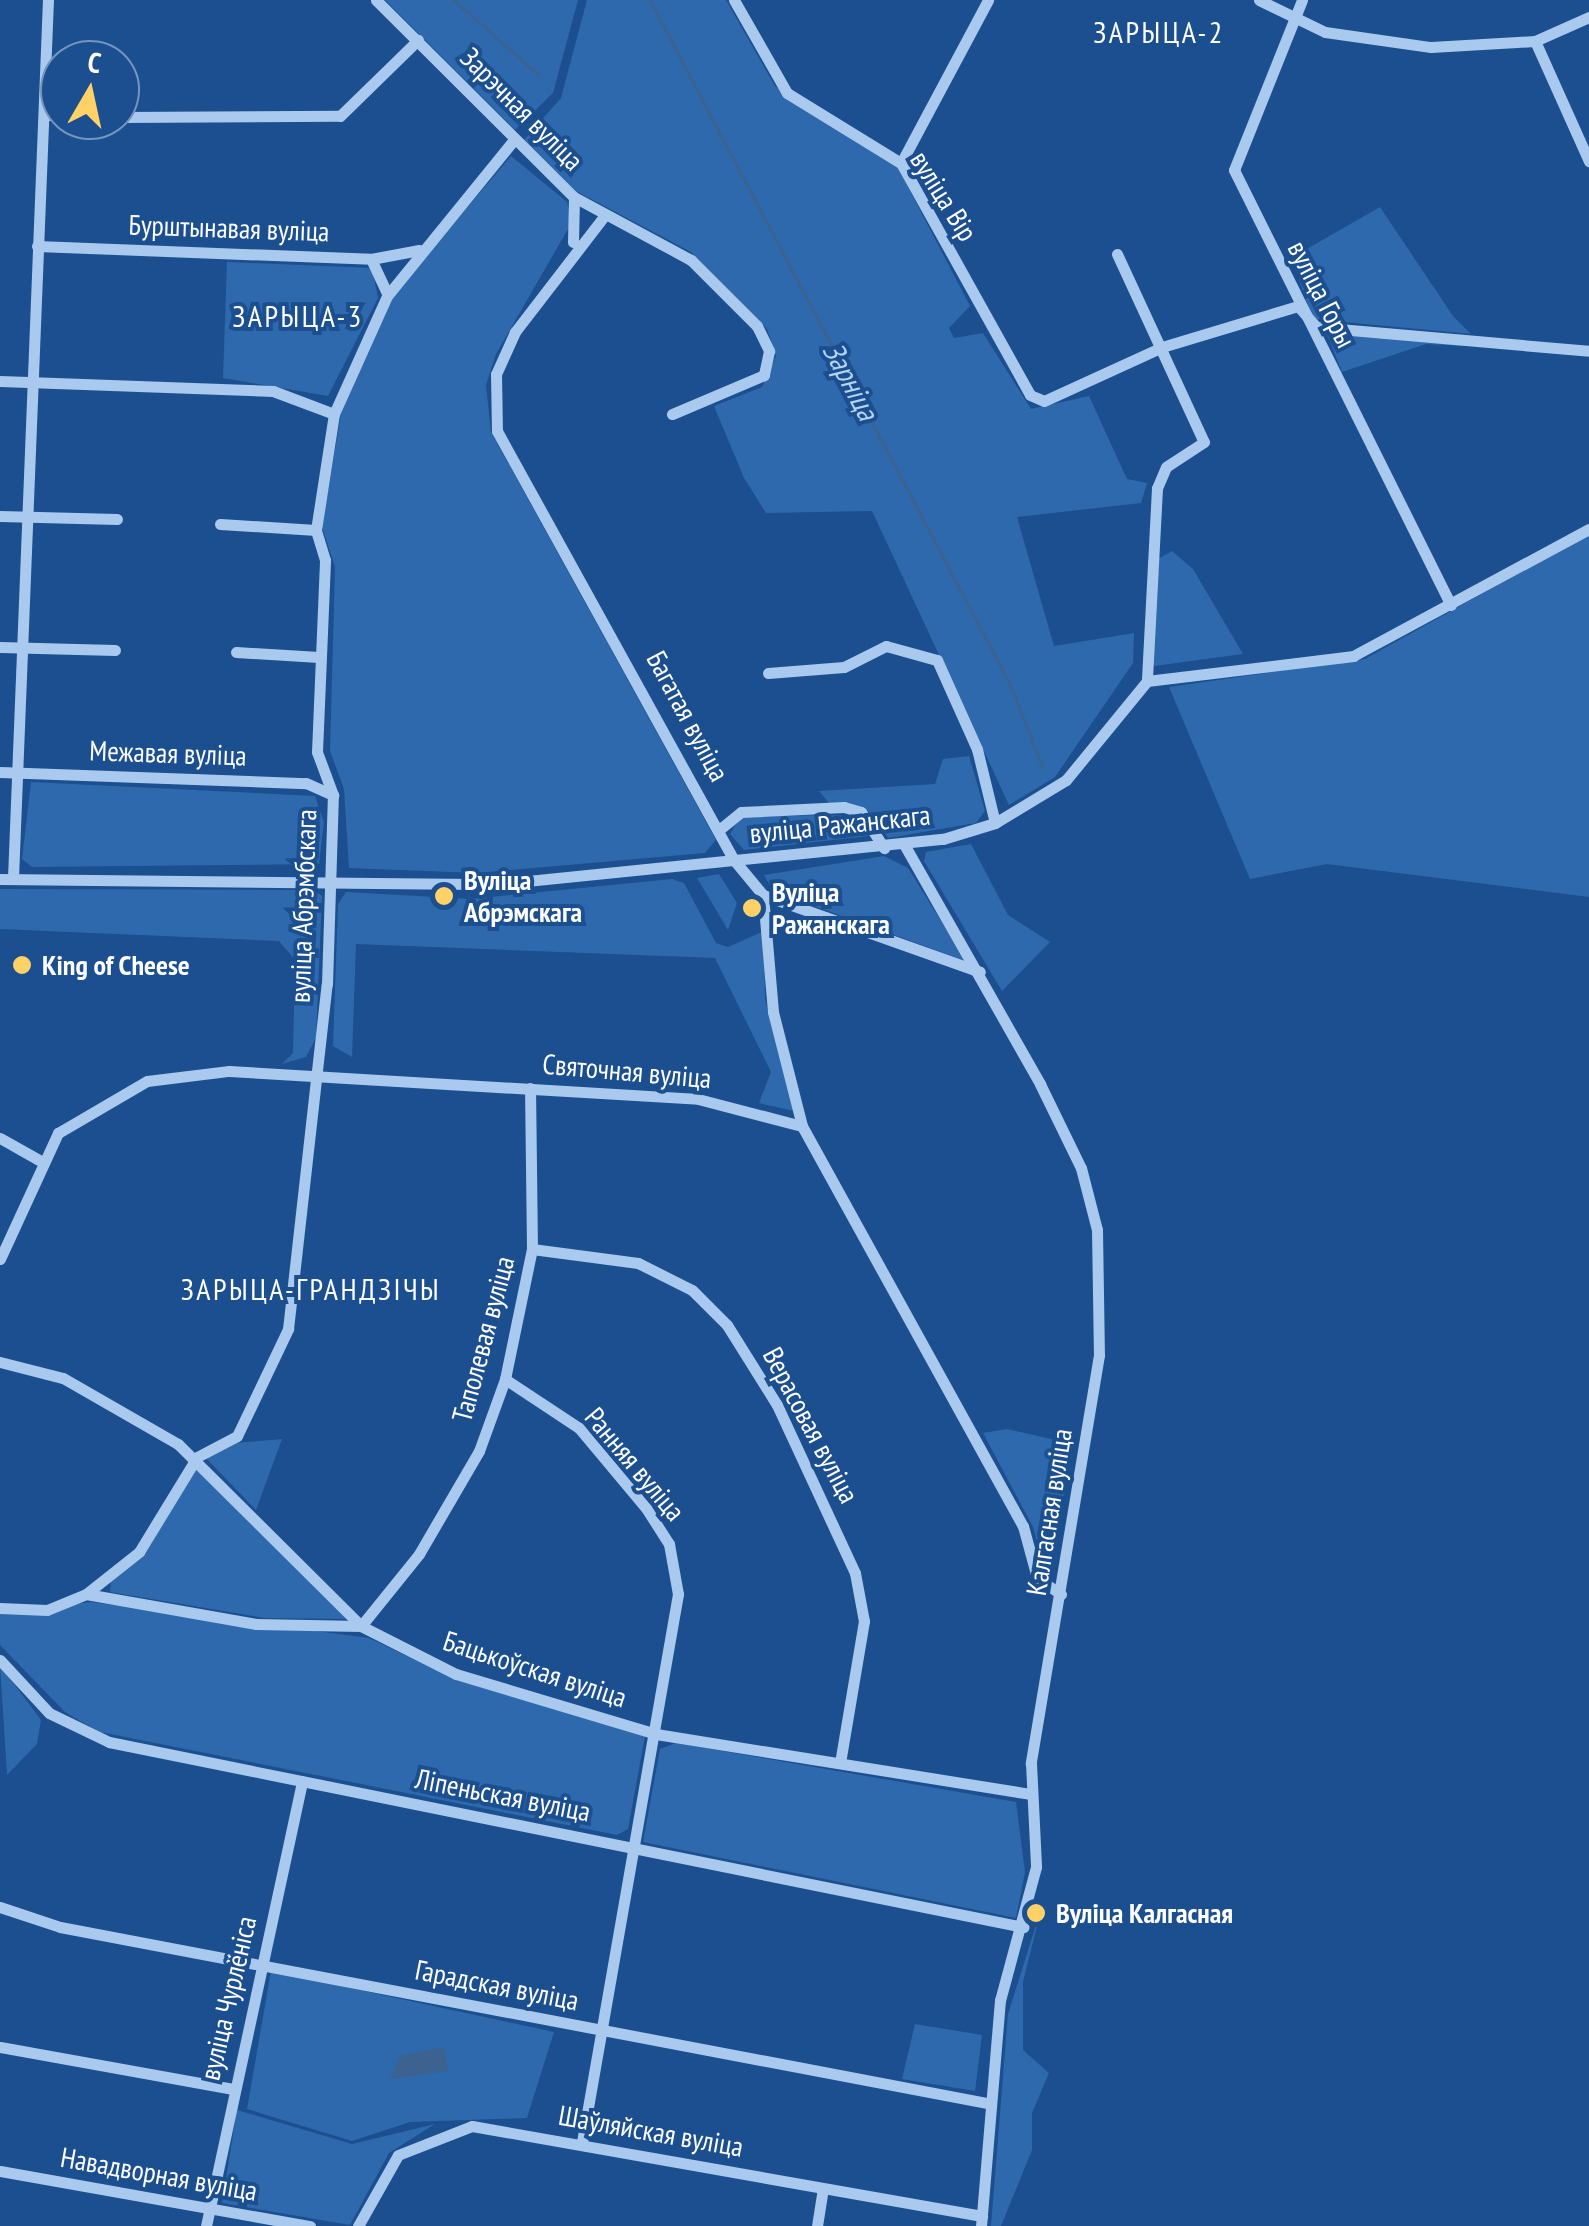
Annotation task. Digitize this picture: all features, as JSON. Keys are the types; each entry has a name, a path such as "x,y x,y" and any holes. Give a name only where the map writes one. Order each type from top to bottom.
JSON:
{"street":[{"path":"47,40 48,0"},
{"name":"Зарэчная вуліца","path":"376,0 513,141 574,197 691,260 736,298 769,351 756,382 672,414"},
{"name":"вуліца Вір","path":"734,0 787,93 901,163 1030,395 1044,401 1162,347"},
{"path":"901,163 988,0"},
{"path":"1259,0 1294,18 1431,48 1535,40 1589,16"},
{"name":"вуліца Горы","path":"1302,0 1234,170 1298,306 1451,604"},
{"path":"140,116 340,116 418,40"},
{"path":"1535,40 1589,161"},
{"path":"7,878 17,773 42,140"},
{"name":"вуліца Абрэмбскага","path":"86,1594 139,1552 197,1457 237,1436 288,1330 317,1075 332,882 333,795 317,752 325,560 316,530 334,414 388,296 419,250 513,141"},
{"path":"570,250 574,197"},
{"path":"570,250 605,215"},
{"name":"Бурштынавая вуліца","path":"36,246 372,259 419,250"},
{"name":"Багатая вуліца","path":"570,250 515,332 492,402 497,431 734,860 763,895"},
{"path":"1116,254 1204,442 1166,467 1157,488 1147,681 1354,656 1589,528"},
{"path":"372,259 387,277 388,296"},
{"path":"1162,347 1298,306 1316,327 1589,351"},
{"path":"0,382 274,390 334,414"},
{"path":"0,516 117,519"},
{"path":"220,524 316,530"},
{"path":"768,673 844,667 886,646 938,660 977,749 995,823"},
{"path":"0,647 115,650"},
{"path":"236,652 319,657"},
{"name":"вуліца Ражанскага","path":"7,878 498,884 905,846 995,823 1082,766 1147,681"},
{"name":"Межавая вуліца","path":"0,772 306,783 333,795"},
{"path":"720,829 741,812 844,807 860,812 884,848"},
{"name":"Калгасная вуліца","path":"905,846 980,972 1082,1168 1097,1230 1099,1355 1031,1794 1036,1867 1000,2000 988,2104 982,2221"},
{"path":"980,972 763,895 773,1012 802,1126 1023,1526 1037,1578 1061,1594"},
{"name":"Святочная вуліца","path":"0,1259 39,1160 100,1101 146,1081 317,1075 698,1099 802,1126"},
{"name":"Таполевая вуліца","path":"361,1626 439,1520 479,1451 504,1379 532,1249 530,1088"},
{"path":"0,1138 39,1160"},
{"name":"Верасовая вуліца","path":"532,1249 638,1264 692,1290 727,1325 777,1405 856,1573 864,1621 840,1764"},
{"name":"Бацькоўская вуліца","path":"0,1362 63,1378 197,1457 361,1626 456,1674 656,1734 1031,1794"},
{"name":"Ранняя вуліца","path":"504,1379 580,1428 669,1544 678,1594 656,1734 629,1846 582,2142"},
{"path":"0,1608 47,1610 86,1594 256,1624 361,1626"},
{"name":"Ліпеньская вуліца","path":"0,1660 77,1731 1022,1928"},
{"name":"вуліца Чурлёніса","path":"206,2226 302,1780"},
{"name":"Гарадская вуліца","path":"1,1909 600,2031 988,2104"},
{"path":"0,2047 233,2089"},
{"name":"Шаўляйская вуліца","path":"358,2226 382,2174 427,2137 472,2126 582,2142 982,2221"},
{"name":"Навадворная вуліца","path":"0,2171 310,2226"},
{"path":"817,2226 823,2188"}],"shaded area":[{"path":"385,0 578,0 553,93 515,130"},
{"path":"587,0 726,0 775,86 898,168 970,306 949,328 954,338 983,333 1031,409 1089,396 1127,479 1147,483 1141,503 1017,517 1054,646 1134,633 1133,663 1055,777 1009,805 872,511 766,513 744,478 714,406 762,387 776,356 767,329 691,252 574,190 522,142 561,98"},
{"path":"511,156 567,202 572,222 496,354 486,385 491,432 716,840 705,853 476,873 349,868 344,789 330,751 335,567 322,527 341,414 392,296"},
{"path":"1380,207 1453,316 1471,334 1313,319 1291,258"},
{"path":"227,262 372,268 378,298 328,396 223,378"},
{"path":"1326,332 1464,346 1426,344 1342,372"},
{"path":"1589,534 1589,897 1327,864 1250,879 1169,687 1365,659"},
{"path":"1172,551 1193,569 1243,654 1154,666 1151,597 1158,559"},
{"path":"969,756 985,811 976,823 888,838 866,808 829,803 819,791 935,784 943,759"},
{"path":"31,782 315,796 324,822 319,864 32,867 22,859"},
{"path":"852,816 869,836 744,850 730,834 740,817"},
{"path":"971,844 1008,915 1050,942 1002,991 924,861 926,852"},
{"path":"884,856 908,868 966,961 773,891 764,875"},
{"path":"719,874 737,903 728,930 697,878"},
{"path":"672,879 684,883 716,943 728,947 764,931 765,999 794,1111 759,1103 771,1072 715,958 356,944 352,1057 333,1046 338,904 346,892 470,899"},
{"path":"0,889 314,890 322,896 316,1038 306,1057 282,1064 293,1053 295,960 279,941 0,929"},
{"path":"1007,1429 1073,1444 1049,1582 1033,1527 983,1433"},
{"path":"282,1439 256,1510 205,1457 235,1443"},
{"path":"194,1467 347,1619 265,1618 110,1592 111,1580 148,1549"},
{"path":"91,1602 369,1638 460,1681 645,1736 628,1829 617,1835 100,1732 66,1713 0,1645 0,1612"},
{"path":"0,1665 41,1720 37,1744 7,1775"},
{"path":"676,1743 1016,1802 1025,1872 1016,1918 643,1842 660,1749"},
{"path":"1042,1906 1023,1982 1023,2050 1049,2073 1032,2113 1032,2150 1001,2226 991,2226 1008,2014"},
{"path":"271,1971 554,2032 527,2118 410,2122 352,2141 247,2109"},
{"path":"915,2024 982,2035 975,2091 902,2079"},
{"path":"445,2047 448,2071 390,2079 400,2056"},
{"path":"237,2110 352,2144 435,2124 389,2153 350,2225 222,2203"}],"waterway":[{"path":"454,0 539,75"},
{"name":"Зарніца","path":"650,0 1010,684 1042,765"}],"place":[{"name":"Вуліца Абрэмскага","path":"444,896"},
{"name":"Вуліца Ражанскага","path":"752,908"},
{"name":"King of Cheese","path":"22,965"},
{"name":"Вуліца Калгасная","path":"1036,1913"}],"district":[{"name":"ЗАРЫЦА-2","path":"1159,32"},
{"name":"ЗАРЫЦА-3","path":"298,316"},
{"name":"ЗАРЫЦА-ГРАНДЗІЧЫ","path":"311,1289"}]}
